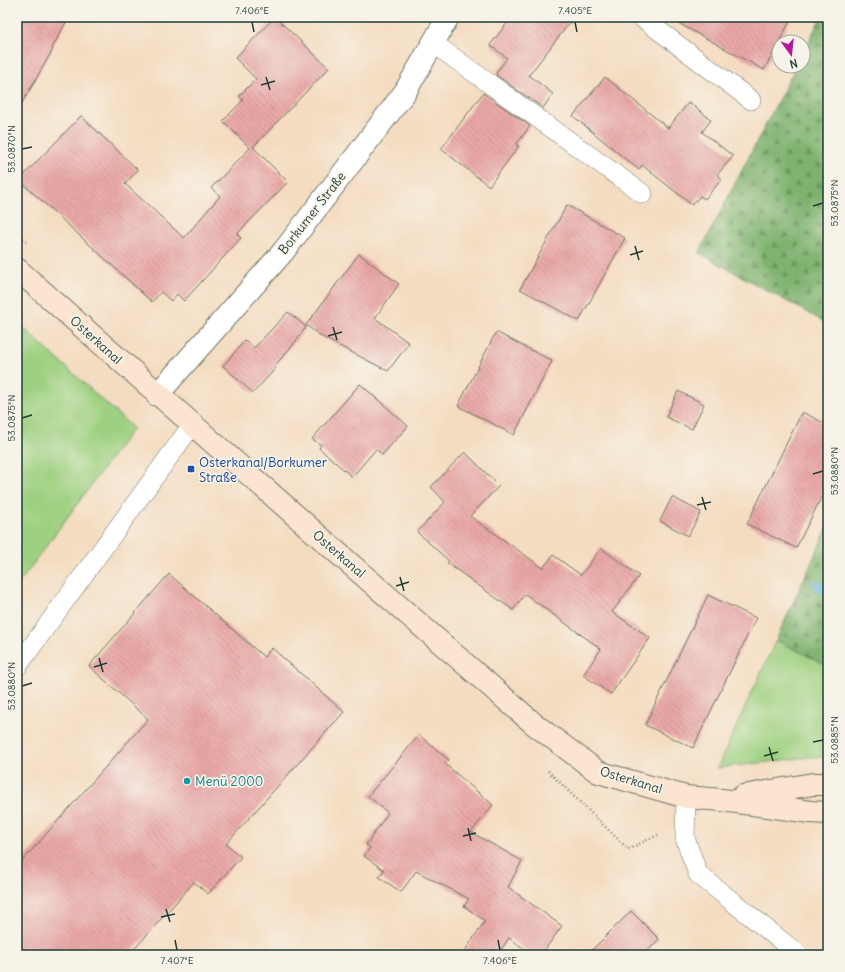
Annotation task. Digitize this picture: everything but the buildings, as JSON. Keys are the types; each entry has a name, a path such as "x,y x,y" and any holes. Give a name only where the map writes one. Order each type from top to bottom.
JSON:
{"main road":[{"name":"Osterkanal","path":"17,269 157,395 528,719 598,772 686,797 828,813"},
{"name":"Osterkanal","path":"722,800 813,784 828,784"}],"street":[{"name":"Borkumer Straße","path":"157,395 283,252 405,92 448,17"}],"lane":[{"path":"641,17 751,100"},
{"path":"433,43 643,194"},
{"path":"17,667 192,425"},
{"path":"686,797 686,838 698,874 799,955"}],"path":[{"path":"17,233 29,244"}],"green space":[{"path":"821,17 828,18 828,324 699,253 792,74 811,74 811,36"},
{"path":"17,322 133,428 17,586"},
{"path":"828,526 828,666 776,640"},
{"path":"776,640 828,666 828,758 811,757 717,768"}],"waterway":[{"path":"817,585 828,593"}],"place":[{"name":"Osterkanal/Borkumer Straße","path":"191,469"},
{"name":"Menü 2000","path":"187,781"}]}
